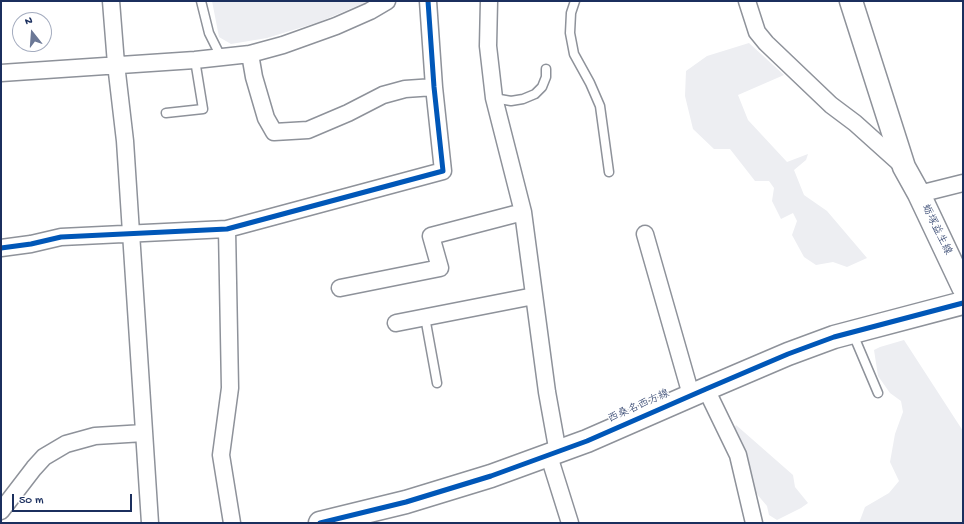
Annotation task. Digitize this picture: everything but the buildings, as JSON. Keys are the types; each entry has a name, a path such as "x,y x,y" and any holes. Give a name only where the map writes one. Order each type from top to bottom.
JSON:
{"street":[{"path":"111,1 116,64 125,141 132,234 150,523"},
{"path":"1,73 116,64 195,60 250,54 336,26 370,11 388,1"},
{"path":"1,248 31,244 61,237 227,229 443,171 434,87 428,1"},
{"path":"490,1 488,46 494,98 523,212 547,392 553,454 570,523"},
{"path":"747,1 757,32 766,43 831,105 855,123 904,168"},
{"name":"蛎塚益生線","path":"852,1 904,168 919,194 963,287"},
{"path":"250,54 254,77 266,118 274,132 308,130 348,113 383,95 405,89 434,87"},
{"path":"919,194 963,183"},
{"path":"340,288 440,268 431,236 523,212"},
{"path":"227,229 230,388 221,455 232,523"},
{"path":"645,234 698,392 738,455 754,523"},
{"path":"396,323 534,296"},
{"name":"西桑名西方線","path":"320,523 406,502 491,476 587,441 788,354 852,331 963,302"},
{"path":"1,511 34,468 44,458 66,444 95,436 144,433"}],"lane":[{"path":"201,1 209,33 221,57"},
{"path":"575,1 571,13 570,33 572,47 600,106 609,172"},
{"path":"166,112 202,108 195,60"},
{"path":"494,98 511,101 523,99 535,94 542,87 546,77 546,69"},
{"path":"425,317 437,383"},
{"path":"852,331 878,393"}],"shaded area":[{"path":"212,1 369,1 319,22 267,38 231,44 219,37"},
{"path":"749,43 784,75 738,95 748,120 787,162 808,154 806,160 794,170 804,195 827,211 867,258 847,267 833,262 816,265 804,257 792,235 797,221 793,213 781,219 772,201 774,188 769,181 755,181 730,149 714,149 693,129 685,96 686,71 707,56"},
{"path":"904,340 963,431 963,523 859,523 865,507 889,493 899,481 890,462 895,434 903,412 901,401 890,393 878,376 874,350"},
{"path":"736,425 793,475 795,487 808,503 777,520 769,515 767,506 756,493 748,476 733,430"}],"cycle path":[{"path":"1,248 31,244 61,237 227,229 443,171 434,87 428,1"},
{"path":"320,523 406,502 491,476 587,441 788,354 834,337 963,303"}]}
